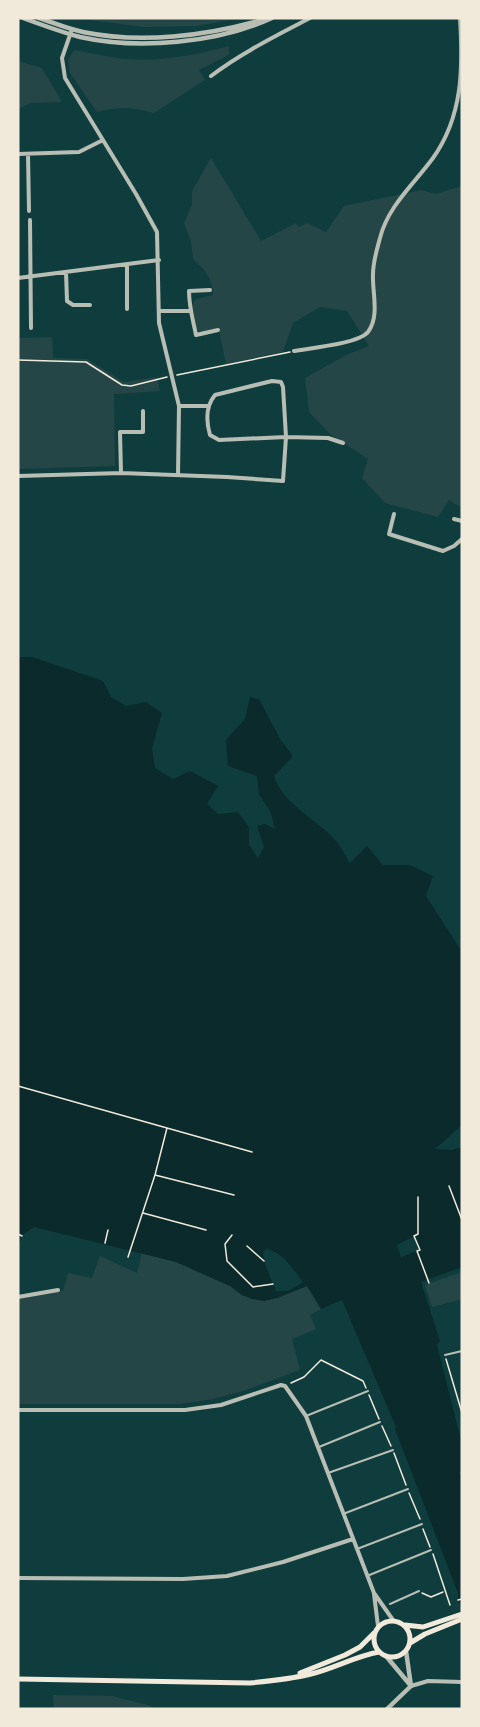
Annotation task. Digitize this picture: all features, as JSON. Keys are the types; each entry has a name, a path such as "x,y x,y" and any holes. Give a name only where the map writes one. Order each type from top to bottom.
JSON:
{"main road":[{"path":"284,1679 360,1647 378,1626 385,1622 393,1620 405,1625 423,1627 462,1614"},
{"path":"410,1643 425,1634 462,1619"},
{"path":"374,1633 374,1643 379,1652 386,1656 396,1656 406,1651 410,1643 410,1633 405,1625"},
{"path":"18,1679 250,1683 312,1674 363,1655 379,1652"}],"street":[{"path":"23,18 101,40 126,42 201,39 233,33 270,18"},
{"path":"39,18 71,32"},
{"path":"211,76 269,39 310,18"},
{"path":"294,351 356,340 367,333 373,323 373,274 381,234 400,199 434,157 454,118 462,68 460,18"},
{"path":"71,32 62,58 64,78 104,140 157,232 159,323 178,406 178,475"},
{"path":"18,154 79,152 104,140"},
{"path":"28,154 30,211"},
{"path":"30,220 31,328"},
{"path":"18,278 159,260"},
{"path":"127,265 127,309"},
{"path":"66,272 67,301 73,305 90,305"},
{"path":"210,290 189,291 190,311 196,335 218,330"},
{"path":"159,311 190,311"},
{"path":"18,476 121,473 284,481 286,436 283,387 281,382 272,381 215,395 207,406 210,435 227,440 286,436 328,438 343,442"},
{"path":"178,406 207,406"},
{"path":"121,473 120,432 143,432 143,411"},
{"path":"394,514 389,534 443,551 462,539"},
{"path":"454,519 462,521"},
{"path":"18,1297 58,1290"},
{"path":"18,1410 185,1410 221,1405 281,1385 285,1386 306,1416 374,1593 393,1620"},
{"path":"18,1578 173,1579 228,1576 283,1562 354,1539"},
{"path":"374,1593 378,1626"},
{"path":"406,1651 411,1686"},
{"path":"386,1656 411,1686"},
{"path":"387,1709 411,1686 428,1681 462,1682"}],"lane":[{"path":"445,1355 462,1351"},
{"path":"306,1416 368,1391"},
{"path":"318,1447 380,1422"},
{"path":"328,1473 393,1450"},
{"path":"344,1514 408,1489"},
{"path":"357,1549 422,1524"},
{"path":"367,1576 431,1550"},
{"path":"390,1604 419,1591"}],"path":[{"path":"18,360 86,362 122,385 132,386 294,351"},
{"path":"18,1086 252,1152"},
{"path":"128,1257 167,1128"},
{"path":"154,1175 234,1195"},
{"path":"449,1186 462,1220"},
{"path":"418,1197 418,1234 414,1236 429,1283"},
{"path":"142,1213 206,1230"},
{"path":"105,1244 108,1230"},
{"path":"18,1234 22,1236"},
{"path":"232,1235 225,1244 227,1261 253,1287 273,1284"},
{"path":"247,1246 264,1261"},
{"path":"445,1355 462,1413"},
{"path":"285,1386 304,1377 321,1360 363,1381"},
{"path":"419,1591 431,1597 444,1592"},
{"path":"458,1600 462,1599"}],"shaded area":[{"path":"75,18 243,18 196,26 144,27"},
{"path":"229,46 229,55 199,70 205,80 154,113 126,108 97,112 70,73 68,60 74,50 125,59 151,60 191,55"},
{"path":"18,61 42,68 62,102 31,103 18,109"},
{"path":"211,158 261,241 296,223 299,227 307,223 326,232 344,206 421,190 436,194 459,187 462,183 462,508 449,500 438,517 385,503 362,478 368,459 330,434 309,412 305,378 346,355 369,346 347,311 320,307 293,323 283,352 226,364 219,330 202,333 196,329 192,305 196,299 213,295 207,274 193,259 191,241 184,223 192,205 192,191"},
{"path":"52,337 53,358 87,359 124,382 157,377 160,391 114,394 115,466 18,469 18,338"},
{"path":"18,657 32,657 103,681 111,697 126,706 146,702 162,713 152,748 155,768 173,779 190,771 218,786 207,804 218,814 238,812 249,827 249,845 258,858 264,847 257,826 265,824 275,829 271,813 259,794 257,776 228,766 226,740 245,719 250,697 259,699 280,739 293,756 274,776 285,795 335,840 350,863 367,846 383,865 410,865 433,876 426,896 462,952 462,1125 435,1149 452,1150 462,1147 462,1267 421,1282 440,1341 437,1345 462,1444 462,1471 459,1472 462,1479 462,1610 458,1593 396,1427 342,1300 321,1309 307,1286 277,1298 264,1301 252,1299 230,1286 176,1262 34,1227 22,1235 18,1246","holes":["414,1236 420,1250 401,1257 397,1245","266,1249 282,1257 303,1282 289,1291 276,1291 265,1264 263,1252"]},
{"path":"142,1252 176,1262 230,1286 242,1295 277,1298 307,1286 321,1309 310,1315 316,1329 292,1339 300,1370 246,1390 213,1399 180,1404 18,1404 18,1296 63,1291 68,1273 92,1278 100,1256 137,1273"},
{"path":"462,1272 462,1299 432,1307 425,1285"},
{"path":"53,1695 112,1696 151,1706 152,1709 54,1709"}]}
